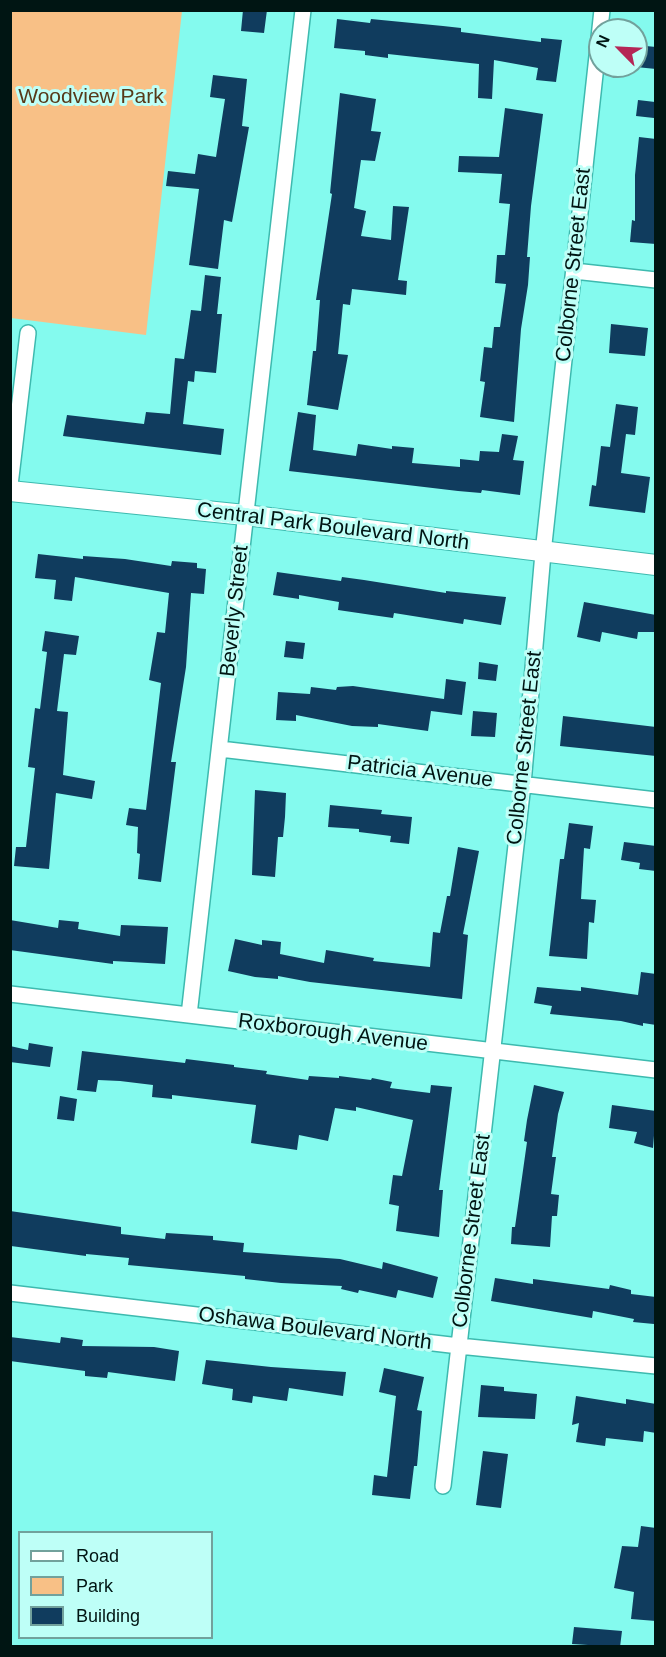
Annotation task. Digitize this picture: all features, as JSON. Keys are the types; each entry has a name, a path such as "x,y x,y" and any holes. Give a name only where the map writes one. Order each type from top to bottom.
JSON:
{"street":[{"name":"Beverly Street","path":"189,1015 303,10"},
{"name":"Colborne Street East","path":"443,1485 523,784 543,554 602,10"},
{"path":"574,271 656,280"},
{"path":"10,485 28,333"},
{"name":"Central Park Boulevard North","path":"10,491 245,515 543,554 656,565"},
{"name":"Patricia Avenue","path":"220,749 656,800"},
{"name":"Roxborough Avenue","path":"10,994 492,1053 656,1070"},
{"name":"Oshawa Boulevard North","path":"10,1293 459,1346 656,1366"}],"green space":[{"name":"Woodview Park","path":"11,10 182,11 146,335 11,318"}],"building":[{"path":"243,10 267,10 264,33 241,31"},
{"path":"337,19 370,23 371,19 461,28 461,32 541,42 541,38 562,40 556,82 536,80 538,68 494,60 492,99 478,98 479,64 388,54 388,58 365,55 365,51 334,48"},
{"path":"648,46 656,47 656,69 648,68"},
{"path":"213,75 247,79 242,126 249,127 232,222 224,220 218,269 189,265 199,189 166,186 168,171 195,174 198,154 216,157 225,99 210,97"},
{"path":"340,93 376,99 371,131 381,132 375,161 361,160 354,208 366,211 361,236 391,240 393,206 409,207 398,280 407,281 406,295 352,289 350,305 343,304 338,354 348,355 338,410 307,405 313,351 316,351 320,300 316,300 332,194 330,193"},
{"path":"638,100 655,102 654,118 636,116"},
{"path":"505,108 543,114 531,206 527,257 530,257 528,285 521,329 514,422 480,417 485,382 480,381 484,347 492,348 494,327 500,327 506,284 495,283 497,255 505,255 510,204 499,203 502,174 458,172 459,156 499,157"},
{"path":"639,137 656,139 656,244 630,242 632,220 635,221 635,175"},
{"path":"205,275 221,277 217,314 222,314 216,373 195,371 194,382 188,381 183,424 224,429 221,455 63,436 67,415 144,424 146,412 170,414 175,358 184,359 191,310 201,311"},
{"path":"611,324 648,328 645,356 609,353"},
{"path":"616,404 638,407 635,435 626,434 621,473 650,477 645,513 589,506 592,485 596,486 601,446 610,447"},
{"path":"298,412 316,415 313,450 356,456 358,444 392,449 392,446 414,448 412,463 460,467 460,459 479,461 480,451 499,452 502,434 518,436 513,460 524,461 520,495 482,490 481,493 458,491 289,471"},
{"path":"38,554 83,559 83,556 125,559 171,566 172,561 197,563 197,568 206,569 204,594 191,593 186,667 171,762 176,762 161,882 138,879 140,854 137,853 138,827 126,825 129,808 146,810 161,683 149,680 157,632 165,633 169,593 75,577 72,601 54,599 56,580 35,578"},
{"path":"277,572 341,581 342,577 446,593 446,591 506,597 501,625 464,619 463,624 394,613 393,618 338,610 339,602 299,595 299,599 273,595"},
{"path":"584,602 656,615 656,632 638,632 637,639 602,632 600,642 577,637"},
{"path":"45,631 79,636 76,655 64,654 57,711 68,712 63,775 95,781 92,799 56,793 49,869 14,866 16,847 26,847 35,768 28,767 35,708 40,709 47,652 42,651"},
{"path":"286,641 305,643 303,659 284,657"},
{"path":"479,662 498,665 496,681 478,679"},
{"path":"446,679 466,682 462,715 431,711 428,731 378,724 378,727 352,726 296,715 296,721 276,720 278,692 310,694 311,687 336,690 337,687 353,686 444,699"},
{"path":"473,711 497,713 495,737 471,736"},
{"path":"563,716 656,727 656,756 560,746"},
{"path":"255,790 286,793 283,837 278,837 275,877 252,875"},
{"path":"330,805 382,810 381,814 412,817 409,844 390,842 391,836 359,832 359,829 328,827"},
{"path":"569,823 593,826 590,849 584,848 581,899 596,900 594,923 589,922 587,959 549,956 560,859 564,859"},
{"path":"624,842 656,846 656,871 639,869 640,863 621,860"},
{"path":"458,847 479,851 463,934 468,935 462,999 310,982 278,976 278,979 255,977 228,971 235,939 262,945 262,940 281,942 280,954 324,963 326,950 374,958 373,961 430,967 433,932 440,933 447,896 450,896"},
{"path":"10,920 58,928 59,920 79,922 78,929 120,936 121,925 168,927 165,964 113,961 113,964 10,950"},
{"path":"641,972 656,974 656,1025 643,1023 643,1026 621,1021 550,1014 552,1006 534,1003 537,987 581,991 581,987 638,995"},
{"path":"29,1043 53,1047 50,1067 10,1062 10,1046 28,1050"},
{"path":"82,1051 185,1063 186,1059 234,1065 234,1067 267,1071 266,1074 308,1080 309,1076 339,1078 339,1076 371,1080 372,1078 392,1082 390,1088 430,1093 431,1085 452,1087 439,1190 443,1190 439,1237 396,1231 399,1206 389,1204 393,1175 402,1176 413,1120 356,1107 356,1111 335,1108 328,1141 299,1135 297,1150 251,1143 256,1105 172,1095 172,1099 152,1097 153,1085 120,1081 98,1080 96,1092 77,1090"},
{"path":"534,1085 564,1092 558,1114 552,1157 556,1157 551,1194 559,1195 557,1216 552,1216 550,1247 511,1244 527,1142 524,1141 527,1120"},
{"path":"60,1096 77,1099 74,1121 57,1119"},
{"path":"612,1105 656,1111 653,1148 634,1143 637,1132 609,1128"},
{"path":"10,1211 121,1227 121,1234 165,1239 166,1233 213,1236 213,1240 244,1243 243,1252 340,1259 382,1269 383,1262 438,1277 433,1298 398,1290 396,1298 359,1290 358,1293 341,1289 342,1286 281,1283 245,1279 245,1276 128,1265 129,1258 86,1254 86,1256 11,1246"},
{"path":"495,1278 533,1284 533,1279 609,1289 610,1285 631,1290 631,1294 656,1297 654,1324 633,1322 634,1319 593,1311 592,1318 491,1301"},
{"path":"10,1337 60,1343 61,1337 83,1340 82,1346 154,1347 179,1351 175,1381 108,1372 107,1378 85,1376 85,1371 10,1361"},
{"path":"206,1360 346,1372 343,1396 289,1388 287,1401 253,1396 252,1403 232,1400 233,1389 202,1384"},
{"path":"384,1368 424,1377 417,1410 422,1411 417,1466 414,1466 410,1499 372,1495 374,1475 387,1477 396,1396 379,1392"},
{"path":"481,1385 504,1387 504,1391 537,1394 535,1419 478,1417"},
{"path":"576,1396 626,1404 626,1399 656,1404 656,1433 644,1431 643,1442 606,1438 605,1446 576,1442 579,1423 572,1425"},
{"path":"483,1451 508,1454 501,1508 476,1505"},
{"path":"641,1526 656,1528 656,1621 631,1619 634,1592 614,1588 622,1546 638,1547"},
{"path":"574,1627 622,1631 620,1647 572,1644"}]}
